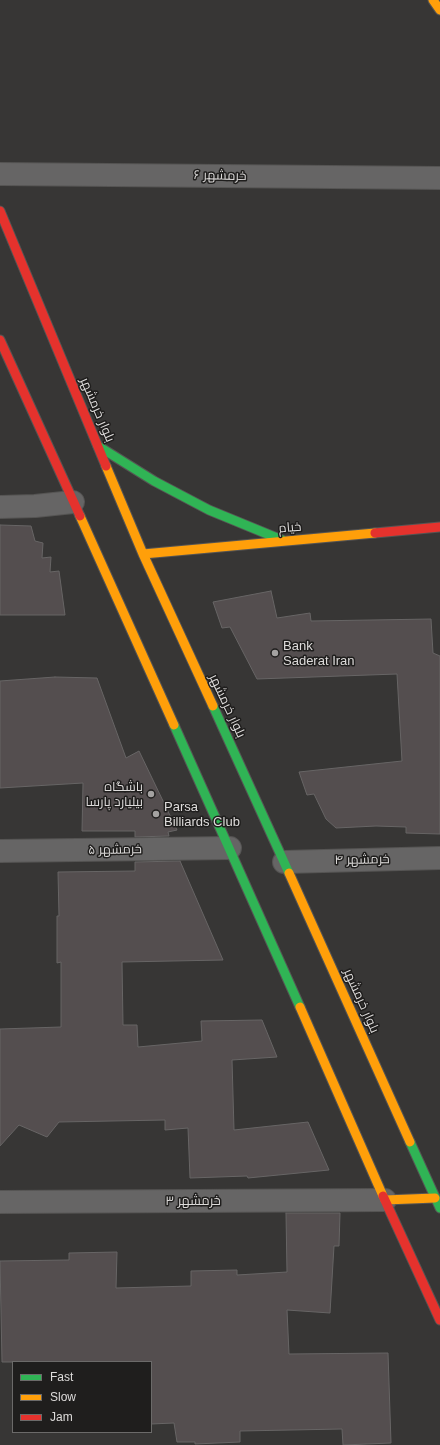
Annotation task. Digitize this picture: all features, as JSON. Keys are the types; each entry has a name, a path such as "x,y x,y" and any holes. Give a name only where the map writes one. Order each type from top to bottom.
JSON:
{"main road":[{"path":"433,0 440,10"},
{"name":"بلوار خرمشهر","path":"0,211 143,554 438,1201"},
{"path":"0,340 230,848 385,1200 440,1320"},
{"path":"98,446 154,481 208,510 285,541"},
{"name":"خیام","path":"143,554 440,527"},
{"path":"385,1200 438,1201"}],"street":[{"name":"خرمشهر ۶","path":"0,174 440,178"},
{"path":"0,506 35,506 73,502"},
{"name":"خرمشهر ۵","path":"0,851 230,848"},
{"name":"خرمشهر ۴","path":"284,862 440,858"},
{"name":"خرمشهر ۳","path":"0,1202 385,1200"}],"building":[{"path":"0,525 31,526 35,541 43,543 42,558 51,557 50,572 59,571 65,615 0,615"},
{"path":"271,591 277,618 310,613 311,621 431,619 433,653 440,656 440,834 406,833 406,827 376,826 336,828 326,819 314,794 307,795 299,772 402,761 397,674 257,679 230,627 222,628 213,602"},
{"path":"55,677 97,678 126,758 139,751 177,830 168,832 169,836 135,837 135,831 82,831 83,783 0,788 0,681"},
{"path":"180,861 223,960 122,962 123,1025 137,1025 138,1047 202,1041 201,1021 262,1020 277,1057 232,1060 234,1130 308,1122 329,1170 248,1178 247,1176 190,1178 188,1128 165,1130 165,1120 59,1122 47,1137 19,1125 0,1146 0,1029 61,1027 61,962 57,963 57,916 59,916 58,872 135,871 135,862"},
{"path":"286,1213 340,1213 339,1246 334,1246 330,1313 287,1310 289,1354 388,1353 391,1443 343,1445 342,1429 240,1431 240,1442 195,1444 195,1442 177,1442 174,1423 152,1424 152,1361 2,1362 0,1261 69,1260 69,1253 117,1252 116,1288 191,1286 191,1271 237,1270 237,1275 287,1272"}],"traffic: fast":[{"path":"98,446 154,481 209,510 282,540"},
{"path":"213,706 289,873"},
{"path":"174,725 300,1007"},
{"path":"410,1142 440,1208"}],"traffic: slow":[{"path":"433,0 440,10"},
{"path":"106,466 143,554 213,706"},
{"path":"80,516 174,725"},
{"path":"143,554 375,533"},
{"path":"289,873 410,1142"},
{"path":"300,1007 383,1196"},
{"path":"385,1200 435,1198"}],"traffic: jam":[{"path":"0,211 106,466"},
{"path":"0,340 80,516"},
{"path":"375,533 440,527"},
{"path":"383,1196 440,1320"}],"place":[{"name":"Bank Saderat Iran","path":"275,653"},
{"name":"باشگاه بیلیارد پارسا","path":"151,794"},
{"name":"Parsa Billiards Club","path":"156,814"}]}
